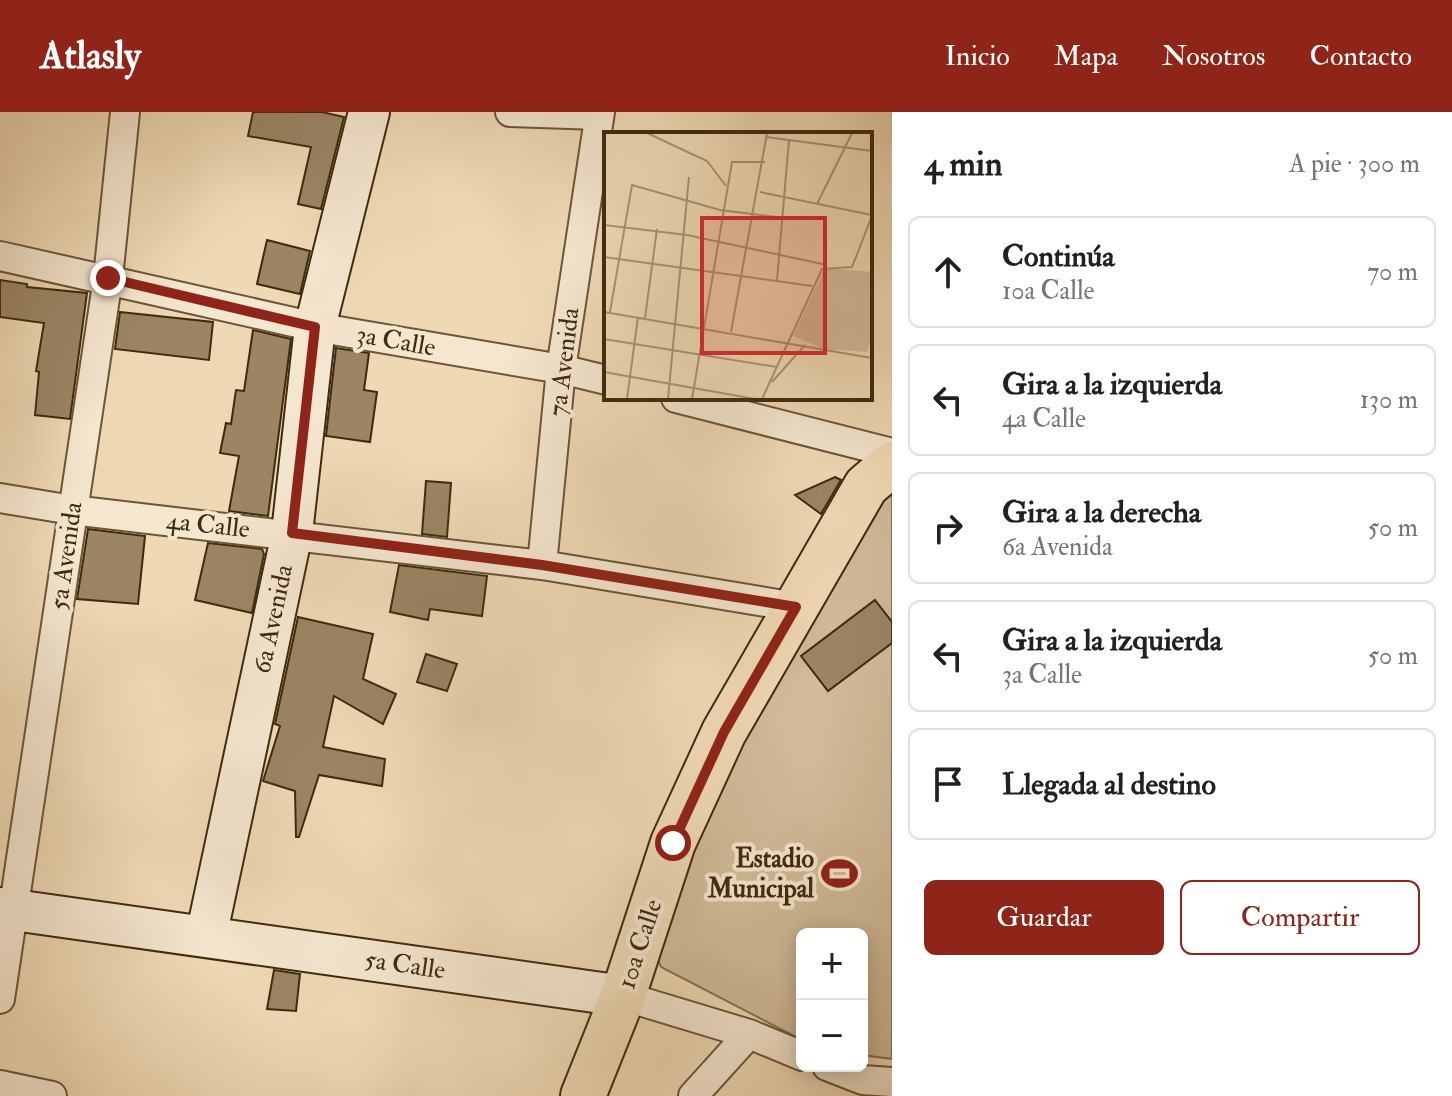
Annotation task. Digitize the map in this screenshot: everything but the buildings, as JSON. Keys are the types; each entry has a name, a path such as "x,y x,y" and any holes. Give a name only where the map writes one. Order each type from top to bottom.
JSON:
{"main road":[{"name":"10a Calle","path":"583,1096 623,996 673,843 724,732 866,486 892,464"}],"street":[{"name":"5a Avenida","path":"0,999 8,909 108,278 125,112"},
{"name":"6a Avenida","path":"206,937 292,533 315,327 369,112"},
{"path":"510,112 600,114"},
{"name":"7a Avenida","path":"542,565 561,369 600,114"},
{"name":"3a Calle","path":"0,256 315,327 561,369 604,380"},
{"path":"684,400 892,453"},
{"name":"4a Calle","path":"0,498 72,510 292,533 542,565 796,607"},
{"name":"5a Calle","path":"8,909 623,996 749,1034 796,1054"},
{"path":"693,1096 749,1034"},
{"path":"842,1072 863,1080 892,1082"},
{"path":"0,1085 52,1096"}],"shaded area":[{"path":"892,477 892,1059 868,1056 868,928 796,928 796,1037 661,967 655,952 709,792"}],"place":[{"name":"Estadio Municipal","path":"840,874"}],"route":[{"path":"108,278 315,327 292,533 542,565 796,607 724,732 673,843"}]}
